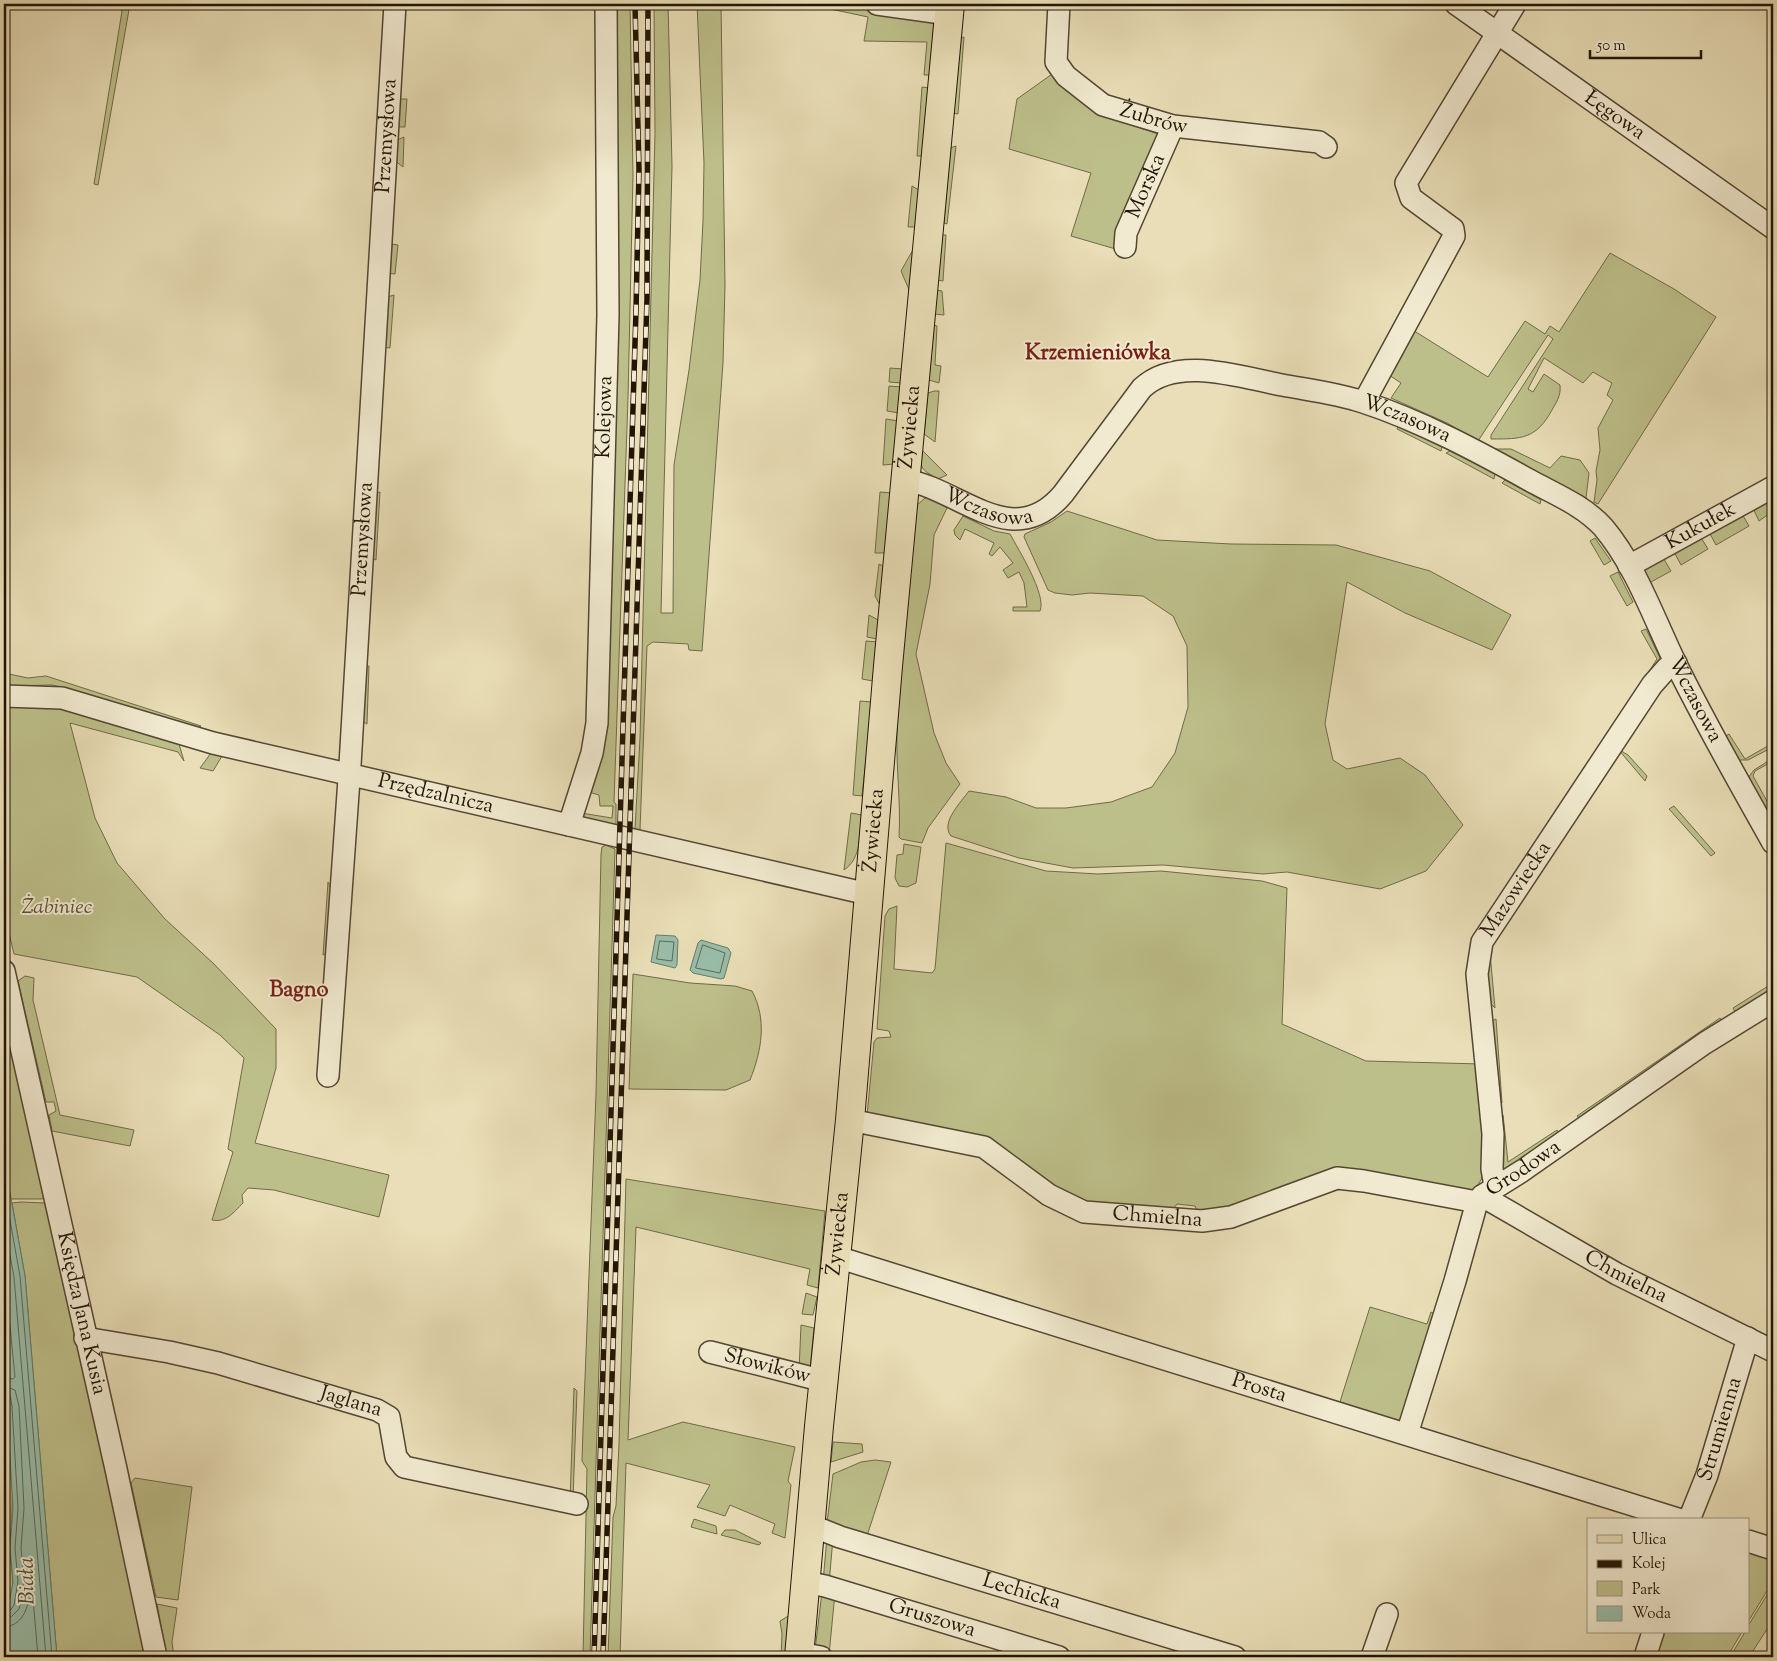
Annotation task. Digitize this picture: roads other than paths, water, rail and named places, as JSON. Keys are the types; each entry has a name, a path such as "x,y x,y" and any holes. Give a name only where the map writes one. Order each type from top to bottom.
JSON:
{"main road":[{"name":"Żywiecka","path":"806,1656 805,1582 850,1120 868,894 949,9"}],"street":[{"name":"Przemysłowa","path":"328,1076 349,774 394,4"},
{"name":"Kolejowa","path":"569,825 592,753 597,723 608,315 606,4"},
{"path":"877,4 949,9"},
{"name":"Żubrów","path":"1059,4 1056,62 1066,76 1094,99 1112,110 1173,126 1319,142 1326,147"},
{"name":"Łęgowa","path":"1456,4 1773,228"},
{"path":"1364,402 1454,236 1453,229 1411,198 1406,183 1515,4"},
{"name":"Morska","path":"1126,247 1124,241 1126,233 1173,126"},
{"name":"Wczasowa","path":"906,480 938,489 999,518 1023,519 1041,513 1063,494 1142,388 1159,375 1179,370 1258,380 1364,402 1435,431 1574,505 1602,527 1628,566 1676,663 1773,843"},
{"name":"Kukułek","path":"1628,566 1773,487"},
{"name":"Mazowiecka","path":"1485,1195 1492,1169 1492,1134 1477,974 1482,942 1652,685 1667,668 1676,663"},
{"name":"Przędzalnicza","path":"4,696 62,698 206,741 868,894"},
{"name":"Księdza Jana Kusia","path":"4,971 85,1338 116,1469 156,1657"},
{"name":"Grodowa","path":"1407,1434 1455,1281 1485,1195 1690,1054 1773,1001"},
{"name":"Chmielna","path":"850,1120 984,1147 1049,1195 1084,1212 1158,1219 1217,1220 1231,1217 1336,1178 1485,1195 1617,1274 1773,1351"},
{"name":"Prosta","path":"837,1257 1675,1518"},
{"name":"Jaglana","path":"85,1338 169,1352 384,1412 391,1422 396,1457 404,1467 577,1504"},
{"name":"Strumienna","path":"1690,1518 1707,1475 1748,1338"},
{"name":"Słowików","path":"710,1352 824,1381"},
{"name":"Lechicka","path":"810,1525 840,1537 1235,1657"},
{"path":"1750,1542 1773,1549"},
{"name":"Gruszowa","path":"805,1582 825,1586 1060,1657"},
{"path":"1372,1657 1387,1614"},
{"path":"1645,1657 1652,1634"}],"water":[{"path":"656,935 675,936 678,940 677,965 675,968 651,962"},
{"path":"701,940 728,948 731,953 724,978 693,973 690,970 698,943"},
{"name":"Biała","path":"4,1160 25,1276 57,1657 4,1657 4,1610 9,1603 13,1582 10,1548 13,1508 4,1380"}],"railway":[{"path":"594,1657 636,311 639,170 635,4"},
{"path":"603,1657 647,299 648,4"}],"district":[{"name":"Krzemieniówka","path":"1098,354"},
{"name":"Bagno","path":"299,991"}],"park label":[{"name":"Żabiniec","path":"57,908"}]}
